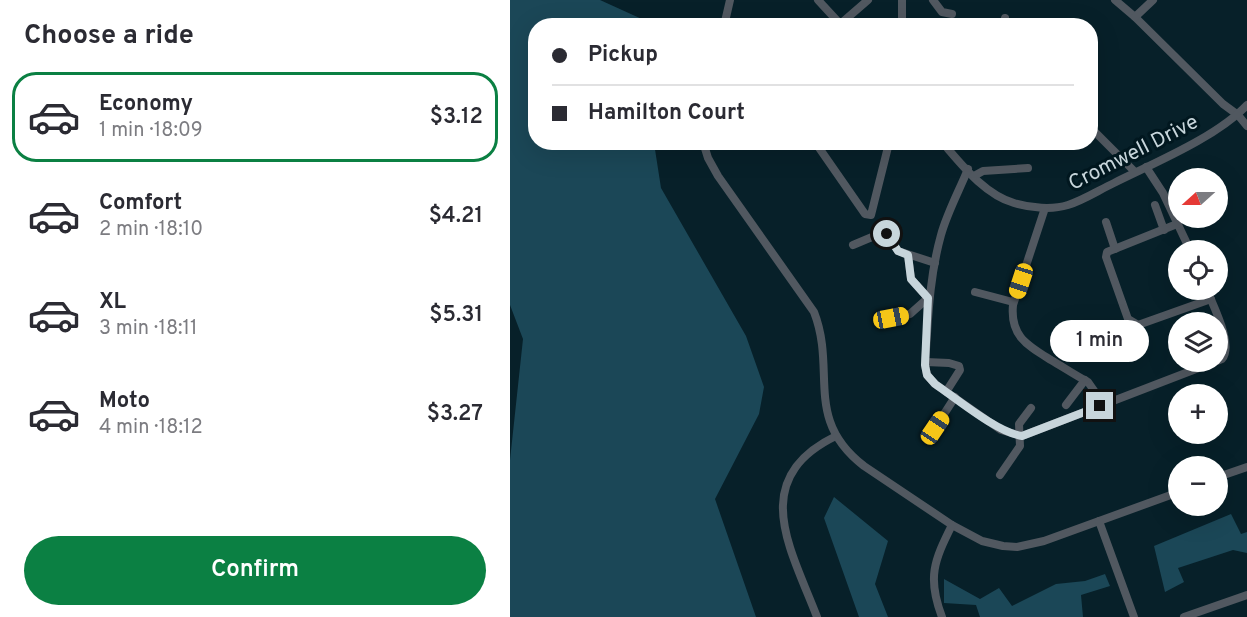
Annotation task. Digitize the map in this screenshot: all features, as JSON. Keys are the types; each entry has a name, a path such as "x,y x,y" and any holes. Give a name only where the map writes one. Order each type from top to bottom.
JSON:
{"street":[{"path":"726,18 730,0"},
{"path":"818,0 834,18"},
{"path":"848,18 868,0"},
{"path":"902,0 902,18"},
{"path":"933,0 942,12 952,14"},
{"path":"1115,0 1247,126"},
{"path":"1135,17 1153,0"},
{"name":"Cromwell Drive","path":"949,150 990,193 1014,203 1045,208 1068,205 1216,131 1238,115 1247,105"},
{"path":"1098,135 1135,172"},
{"path":"705,150 718,176 814,312 821,329 824,349 825,404 828,418 836,436 850,456 952,525 981,541 1003,546 1017,547 1044,541 1168,496"},
{"path":"821,150 865,214 871,215 887,150"},
{"path":"1146,167 1168,203"},
{"path":"974,176 983,171 1028,168"},
{"path":"968,170 941,233 934,263 928,298 927,375 935,384 1001,430 1019,435 1217,362 1225,357 1226,347 1223,331 1211,300"},
{"path":"1155,205 1164,230"},
{"path":"1045,208 1014,302 1012,318 1016,329 1028,345 1084,380 1095,392 1100,406"},
{"path":"1106,222 1115,249"},
{"path":"1169,228 1107,252 1106,257 1128,318 1138,325 1208,300"},
{"path":"853,245 887,234 898,251 934,263"},
{"path":"908,255 911,279 928,298"},
{"path":"975,292 1014,302"},
{"path":"891,318 910,314 928,298"},
{"path":"926,362 959,366 960,370 946,392"},
{"path":"1066,405 1084,380"},
{"path":"935,428 955,398"},
{"path":"1000,475 1018,450 1019,424 1031,408"},
{"path":"817,617 784,530 783,496 795,467 806,454 836,436"},
{"path":"1228,474 1247,467"},
{"path":"1099,521 1134,617"},
{"path":"942,617 937,604 933,579 937,556 952,525"},
{"path":"1184,617 1247,595"}],"shaded area":[{"path":"510,0 600,0 640,18 528,18 528,150 655,150 661,188 746,336 764,387 759,414 715,499 756,617 510,617 510,460 523,339 510,305"},
{"path":"834,497 888,541 875,584 888,617 859,617 824,518"},
{"path":"1231,514 1241,534 1247,532 1247,553 1233,550 1178,568 1184,582 1165,592 1154,546"},
{"path":"1105,574 1110,586 1081,595 1083,617 980,617 976,605 944,603 944,579 980,599 999,588 1012,606 1056,584 1085,581"}],"route":[{"path":"887,234 898,251 908,255 911,279 928,298 925,365 927,375 935,384 1001,430 1014,435 1022,436 1100,406"}]}
